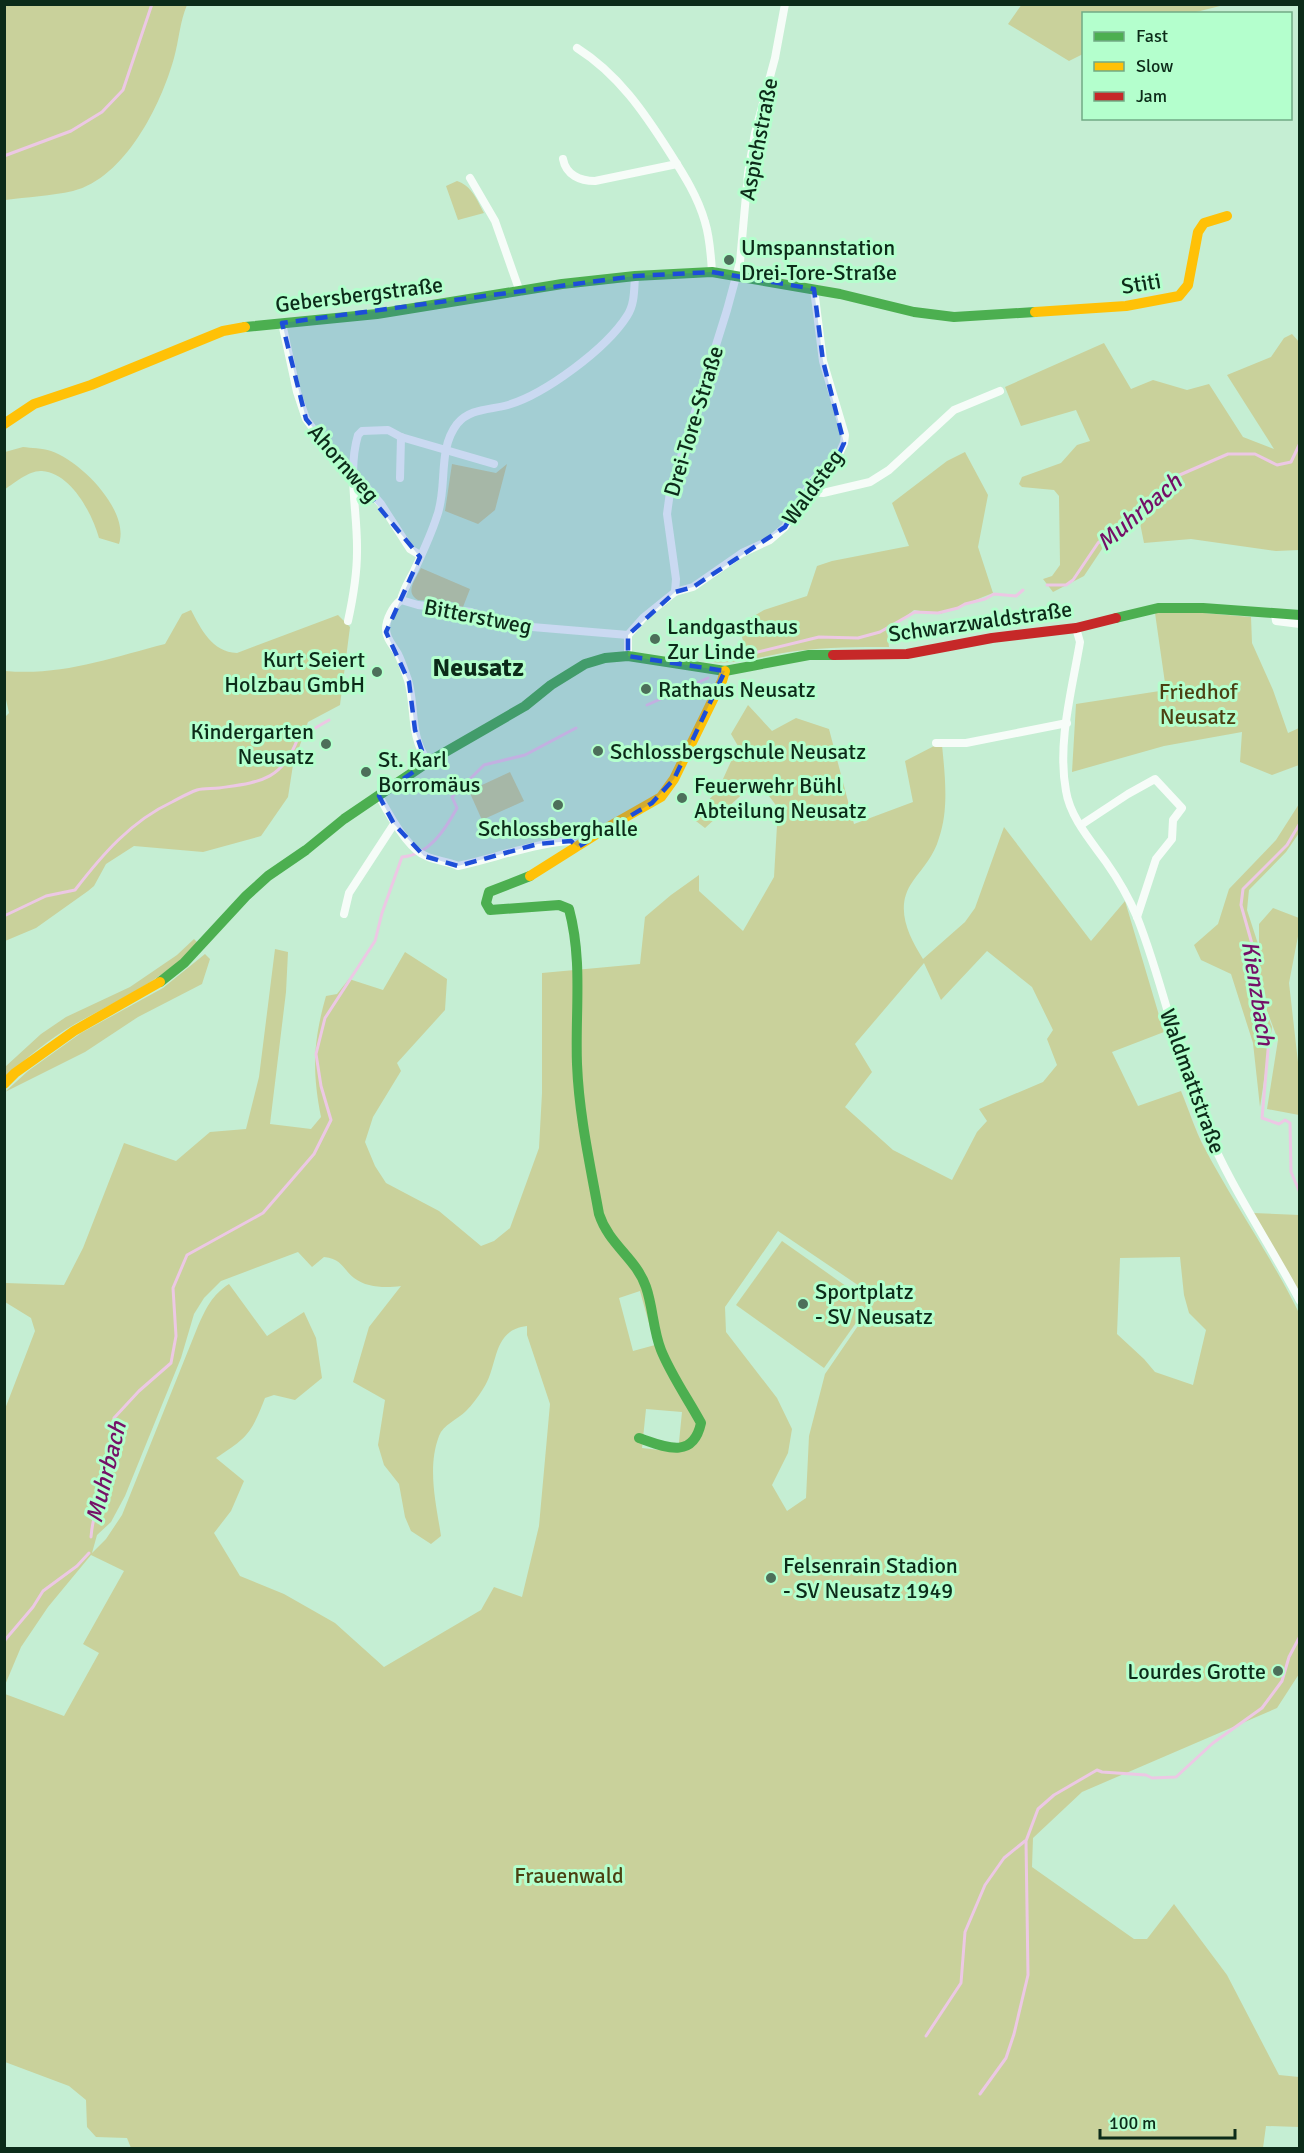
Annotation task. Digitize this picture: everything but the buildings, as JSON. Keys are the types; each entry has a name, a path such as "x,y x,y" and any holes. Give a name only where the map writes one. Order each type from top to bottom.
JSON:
{"street":[{"name":"Aspichstraße","path":"737,275 748,173 755,133 775,58 785,4"},
{"path":"577,48 598,61 620,83 650,122 677,164 696,198 706,225 712,272"},
{"path":"563,159 564,166 575,177 584,181 595,181 677,164"},
{"path":"470,178 495,220 520,292"},
{"name":"Stiti","path":"1042,311 1126,306 1179,296 1188,285 1200,228 1209,220 1227,216"},
{"name":"Gebersbergstraße","path":"4,424 33,404 80,389 223,331 377,314 562,284 635,276 712,272 737,275 934,315 1042,311"},
{"name":"Drei-Tore-Straße","path":"675,592 676,579 667,514 670,492 737,275"},
{"path":"428,762 415,730 409,682 397,653 388,639 386,624 391,612 401,600 438,515 445,451 453,431 459,421 473,412 507,405 547,388 588,356 628,315 633,302 635,276"},
{"name":"Waldsteg","path":"675,592 693,587 742,553 770,540 785,527 811,482 838,456 844,443 845,435 823,361 814,289"},
{"name":"Ahornweg","path":"282,323 297,392 306,419 320,438 381,504 410,549 420,555"},
{"path":"805,492 823,493 870,482 889,470 954,410 1000,391"},
{"path":"348,621 358,550 354,473 358,435 362,431 387,430 401,437 445,451 494,464"},
{"path":"400,478 401,437"},
{"path":"628,656 628,635 644,617 675,592"},
{"name":"Bitterstweg","path":"401,600 418,605 471,612 507,625 628,635"},
{"name":"Schwarzwaldstraße","path":"4,1084 15,1073 74,1031 153,987 184,963 246,896 268,876 345,819 428,762 525,706 579,666 605,658 628,656 725,671 809,655 907,654 992,638 1076,628 1158,608 1203,608 1299,615"},
{"name":"Schwarzwaldstraße","path":"1275,614 1276,621 1299,624"},
{"name":"Waldmattstraße","path":"1076,628 1080,642 1063,757 1067,799 1081,825 1119,882 1137,917 1204,1125 1241,1198 1299,1301"},
{"path":"639,1438 657,1444 685,1448 693,1444 700,1436 701,1423 661,1350 652,1320 646,1287 633,1263 612,1241 599,1214 577,1066 578,952 576,928 569,909 560,905 490,910 486,904 489,892 524,880 603,830 661,797 674,779 725,671"},
{"path":"936,743 966,743 1067,723"},
{"path":"1081,825 1155,779 1182,808 1173,820 1172,839 1156,859 1137,917"},
{"path":"379,796 394,824 424,856 458,866 518,852 538,844 569,841 578,847"},
{"path":"344,914 349,893 394,824"}],"highlighted area":[{"path":"712,272 814,289 823,361 844,443 838,456 811,482 785,527 693,587 675,592 628,635 628,656 725,671 674,779 652,803 578,847 571,841 538,844 458,866 424,856 394,824 379,796 426,763 415,730 409,682 386,632 420,557 306,419 282,323 635,276"}],"green space":[{"path":"1022,4 1224,4 1196,12 1082,12 1082,54 1069,61 1008,24"},
{"path":"4,5 187,5 168,77 150,117 124,156 92,183 65,193 5,200"},
{"path":"457,181 470,190 484,213 458,220 446,186"},
{"path":"1292,334 1300,343 1299,550 1276,551 1191,539 1144,543 1139,518 1106,543 1084,576 1053,592 1043,579 1052,576 1060,565 1059,496 1054,490 1022,487 1019,484 1022,477 1061,463 1077,445 1090,441 1076,410 1021,426 1005,387 1104,343 1131,389 1153,380 1187,390 1209,384 1243,437 1274,449 1227,375 1271,357 1284,338"},
{"path":"23,447 51,451 76,465 89,476 110,503 117,517 120,531 119,544 99,538 86,506 79,496 71,486 52,473 37,471 22,477 5,489 5,452"},
{"path":"965,452 988,495 978,547 993,593 940,614 914,610 887,631 889,647 819,649 786,652 734,662 713,662 744,645 739,625 764,610 807,596 817,566 909,546 892,503 947,461"},
{"path":"452,464 496,473 507,464 495,510 478,524 445,511"},
{"path":"421,568 470,589 463,607 453,606 453,602 418,600 414,597 411,589"},
{"path":"191,610 203,632 214,644 228,652 237,653 338,615 350,627 340,705 308,722 293,765 288,797 261,836 203,852 134,846 106,864 94,886 88,891 36,928 5,941 4,718 9,713 5,695 5,671 26,672 66,668 165,644 182,614"},
{"name":"Friedhof Neusatz","path":"1192,612 1251,617 1252,643 1273,690 1288,733 1299,728 1299,765 1272,775 1240,762 1242,732 1164,746 1072,772 1076,704 1166,690 1155,613"},
{"name":"Frauenwald","path":"748,705 772,731 796,718 829,729 854,824 913,802 905,761 936,745 942,745 945,792 942,827 934,850 907,891 904,901 908,931 923,959 965,922 975,908 1004,827 1091,941 1125,901 1164,1032 1112,1052 1138,1106 1181,1091 1204,1147 1299,1313 1299,1674 1277,1708 1082,1792 1033,1838 1032,1867 1134,1939 1147,1939 1174,1904 1227,1975 1279,2075 1299,2077 1299,2127 1266,2126 1263,2148 131,2148 127,2138 96,2137 87,2127 86,2100 69,2086 5,2062 5,1694 64,1716 99,1653 83,1644 124,1571 91,1555 48,1607 21,1647 5,1685 5,1409 35,1331 31,1318 5,1302 5,1283 64,1285 83,1248 124,1143 176,1161 210,1132 246,1129 259,1077 275,949 288,952 286,992 270,1124 311,1129 321,1117 316,1085 315,1056 318,1028 326,996 337,994 349,979 383,990 405,952 447,979 445,1010 397,1063 401,1071 373,1117 365,1142 375,1166 386,1183 439,1211 481,1246 494,1241 510,1228 539,1148 542,1093 542,973 640,964 645,917 699,875 699,891 743,931 774,877 778,808 766,792 748,789 705,828 692,818 718,790 738,746 731,734","holes":["987,951 1032,987 1053,1030 1047,1039 1057,1065 1043,1082 979,1109 987,1121 977,1132 952,1180 893,1150 845,1107 872,1072 855,1044 924,963 941,1000","778,1231 877,1298 825,1374 809,1436 806,1498 787,1511 772,1485 788,1453 792,1429 777,1398 726,1332 725,1307","298,1252 312,1267 324,1257 330,1258 365,1284 383,1287 401,1286 369,1327 353,1382 385,1400 378,1445 384,1465 399,1484 405,1517 411,1531 431,1544 441,1536 433,1473 435,1448 439,1436 447,1425 468,1409 481,1392 488,1380 501,1342 507,1334 527,1326 527,1335 550,1404 539,1526 522,1597 494,1587 481,1610 384,1667 335,1623 284,1594 240,1576 214,1533 231,1511 244,1481 216,1458 247,1434 265,1398 274,1395 295,1400 322,1378 316,1338 304,1312 267,1336 229,1284 214,1297 201,1319 122,1515 106,1539 92,1553 97,1535 111,1522 125,1496 181,1358 194,1314 204,1298 221,1281","1180,1257 1184,1295 1189,1313 1206,1330 1193,1385 1155,1372 1117,1334 1120,1258","640,1291 655,1345 633,1351 619,1298","646,1409 682,1412 678,1452 642,1448"]},
{"path":"510,772 524,801 482,820 469,791"},
{"path":"1299,804 1299,833 1286,852 1249,890 1247,910 1259,947 1259,924 1273,908 1299,918 1299,931 1289,983 1299,1071 1299,1115 1267,1109 1278,1040 1261,995 1261,979 1260,996 1272,1027 1260,1107 1253,1043 1231,974 1201,960 1194,945 1218,924 1229,889 1276,840"},
{"path":"194,939 198,943 170,968 140,988 56,1036 5,1078 5,1067 41,1034 66,1017 130,987 177,955"},
{"path":"205,954 210,959 202,984 138,1017 85,1052 5,1092 28,1071 81,1033 163,988"},
{"path":"1253,1213 1299,1215 1299,1293"},
{"name":"Sportplatz - SV Neusatz","path":"782,1241 870,1303 824,1368 736,1305"}],"waterway":[{"path":"4,156 71,131 102,112 123,90 152,4"},
{"name":"Muhrbach","path":"1047,585 1066,585 1073,580 1098,543 1117,527 1139,515 1175,477 1228,454 1255,454 1277,465 1291,462 1300,443"},
{"name":"Muhrbach","path":"725,660 819,637 858,638 880,632 915,612 938,613 985,599 994,594 1016,596 1023,590"},
{"name":"Muhrbach","path":"647,705 708,678"},
{"path":"4,916 46,896 75,890 96,864 130,829 157,810 187,794 202,789 246,784 268,777 285,763 298,738 329,720"},
{"name":"Muhrbach","path":"91,1537 95,1514 110,1464 114,1418 139,1391 171,1363 176,1336 173,1288 187,1255 263,1213 314,1154 331,1120 321,1086 316,1054 325,1018 375,941 382,913 402,857 420,852 435,840 457,808 452,797 484,765 525,755 576,728"},
{"name":"Kienzbach","path":"1300,823 1287,845 1243,889 1241,905 1258,965 1254,1002 1268,1029 1269,1039 1262,1118 1279,1124 1285,1120 1290,1123 1291,1172 1300,1193"},
{"name":"Muhrbach","path":"4,1644 43,1591 77,1566 89,1553"},
{"path":"980,2094 1006,2058 1028,1975 1026,1841 1038,1809 1054,1795 1097,1770 1146,1775 1152,1778 1176,1777 1213,1743 1262,1708 1282,1681 1289,1657 1300,1636"},
{"path":"926,2036 961,1983 965,1932 985,1885 1004,1858 1025,1841"}],"traffic: fast":[{"path":"245,327 377,314 562,284 635,276 712,272 840,294 914,312 954,317 1035,312"},
{"path":"1116,618 1158,608 1203,608 1300,615"},
{"path":"160,982 184,963 246,896 268,876 306,850 344,819 428,762 525,706 551,685 585,664 605,658 628,656 725,671 809,655 833,655"},
{"path":"530,876 489,892 486,903 490,910 559,905 569,909 577,967 578,1083 585,1139 599,1214 609,1234 642,1277 661,1350 701,1423 692,1442 677,1448 639,1438"}],"traffic: slow":[{"path":"1035,312 1126,306 1179,296 1188,285 1198,232 1204,223 1227,216"},
{"path":"4,424 34,404 91,385 223,331 245,327"},
{"path":"530,876 661,797 674,779 725,671"},
{"path":"4,1084 15,1073 74,1031 160,982"}],"traffic: jam":[{"path":"833,655 907,654 992,638 1076,628 1116,618"}],"place":[{"name":"Umspannstation Drei-Tore-Straße","path":"729,260"},
{"name":"Landgasthaus Zur Linde","path":"655,639"},
{"name":"Kurt Seiert Holzbau GmbH","path":"377,672"},
{"name":"Rathaus Neusatz","path":"646,689"},
{"name":"Kindergarten Neusatz","path":"326,744"},
{"name":"Schlossbergschule Neusatz","path":"598,751"},
{"name":"St. Karl Borromäus","path":"366,772"},
{"name":"Feuerwehr Bühl Abteilung Neusatz","path":"682,798"},
{"name":"Schlossberghalle","path":"558,805"},
{"name":"Sportplatz - SV Neusatz","path":"803,1304"},
{"name":"Felsenrain Stadion - SV Neusatz 1949","path":"771,1578"},
{"name":"Lourdes Grotte","path":"1278,1671"}],"district":[{"name":"Neusatz","path":"478,667"}]}
